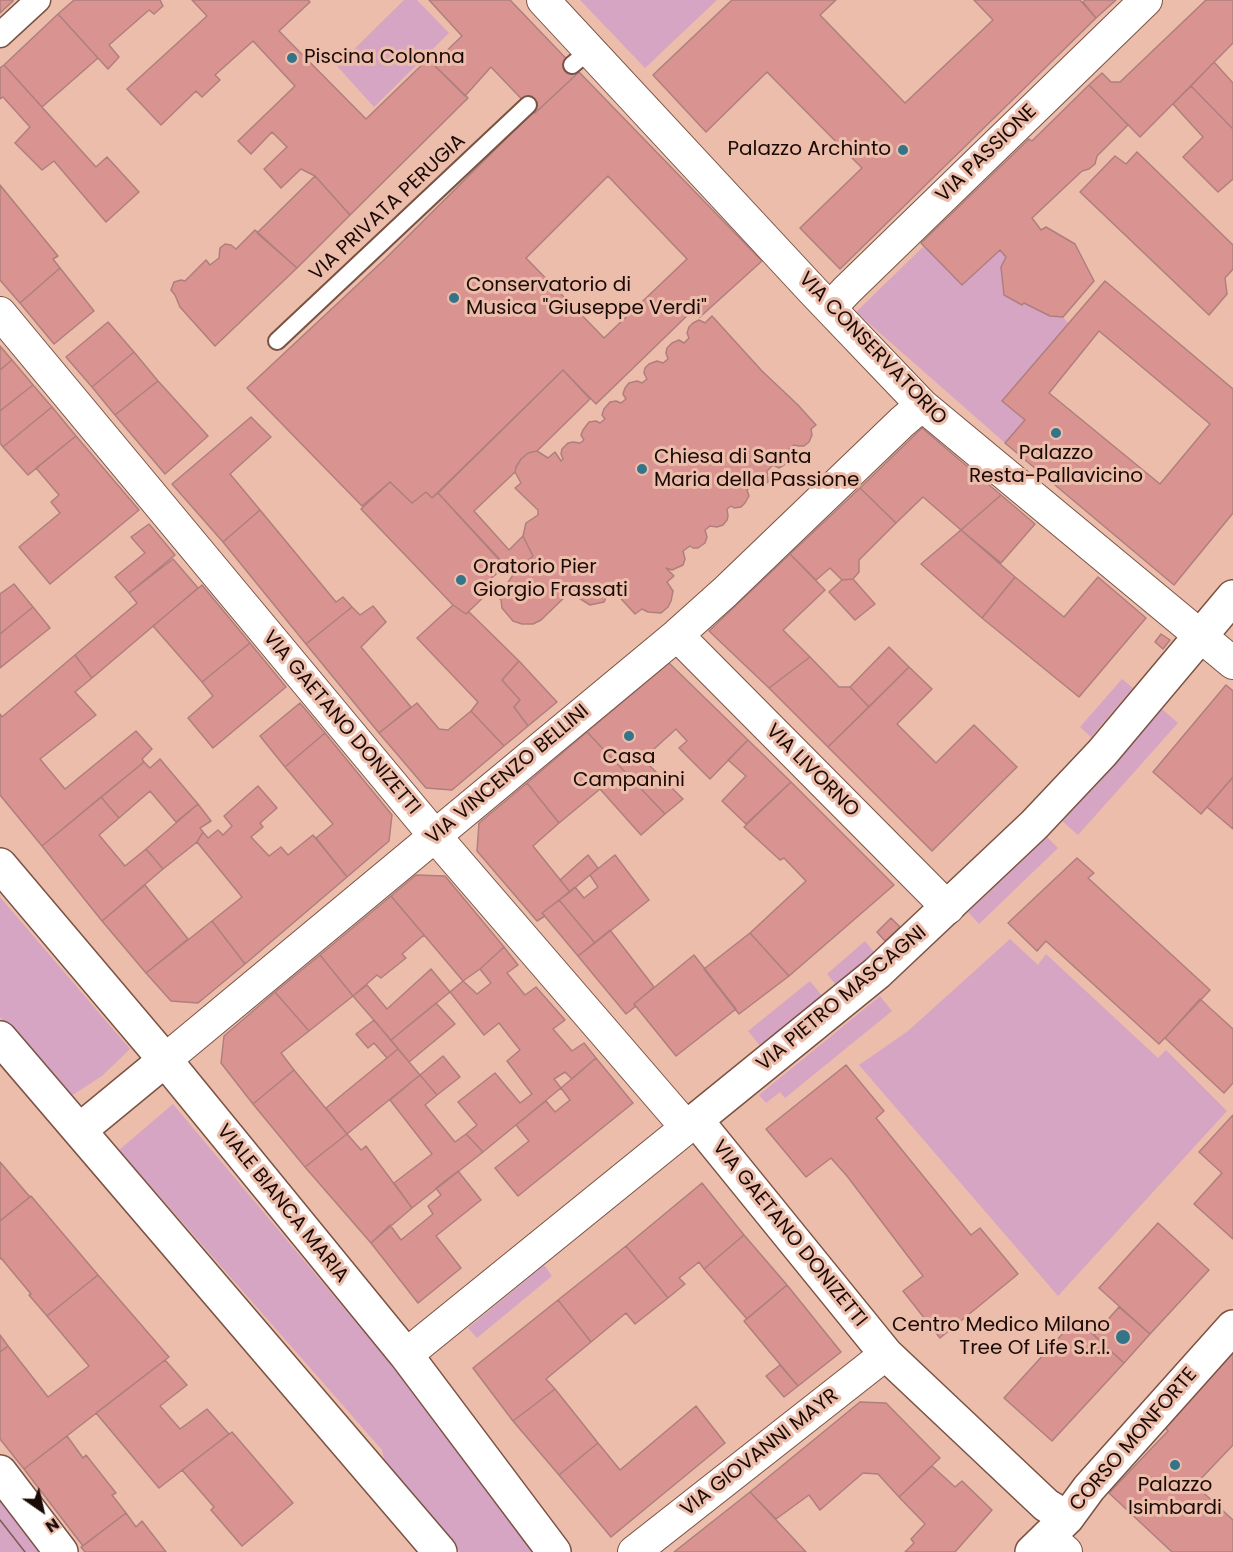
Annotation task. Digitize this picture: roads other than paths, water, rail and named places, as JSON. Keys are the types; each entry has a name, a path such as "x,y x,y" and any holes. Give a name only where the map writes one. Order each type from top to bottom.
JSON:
{"main road":[{"name":"VIA PIETRO MASCAGNI","path":"691,1124 877,973 1034,825 1102,753 1233,597"},
{"name":"VIALE BIANCA MARIA","path":"0,865 165,1060 406,1355 554,1552"},
{"path":"0,1038 440,1552"},
{"name":"VIA VINCENZO BELLINI","path":"80,1130 165,1060"},
{"name":"VIA GAETANO DONIZETTI","path":"691,1124 886,1354 1046,1505 1053,1539"},
{"name":"CORSO MONFORTE","path":"1053,1539 1089,1488 1233,1327"},
{"path":"0,1472 61,1552"}],"street":[{"path":"0,35 38,0"},
{"name":"VIA CONSERVATORIO","path":"543,0 581,58 830,308 922,405 1233,663"},
{"name":"VIA PASSIONE","path":"830,308 1146,0"},
{"name":"VIA GAETANO DONIZETTI","path":"0,313 435,836 691,1124"},
{"name":"VIA VINCENZO BELLINI","path":"165,1060 677,635 922,405"},
{"name":"VIA LIVORNO","path":"677,635 948,908"},
{"name":"VIA PIETRO MASCAGNI","path":"406,1355 691,1124"},
{"name":"VIA GIOVANNI MAYR","path":"634,1552 886,1354"}],"lane":[{"name":"VIA PRIVATA PERUGIA","path":"277,341 528,105"}],"tram line":[{"path":"0,1520 25,1552"}],"place":[{"name":"Piscina Colonna","path":"292,58"},
{"name":"Palazzo Archinto","path":"903,150"},
{"name":"Conservatorio di Musica \"Giuseppe Verdi\"","path":"454,298"},
{"name":"Palazzo Resta-Pallavicino","path":"1056,433"},
{"name":"Chiesa di Santa Maria della Passione","path":"642,469"},
{"name":"Oratorio Pier Giorgio Frassati","path":"461,580"},
{"name":"Casa Campanini","path":"629,736"},
{"name":"Centro Medico Milano Tree Of Life S.r.l.","path":"1123,1337"},
{"name":"Palazzo Isimbardi","path":"1175,1465"}]}
